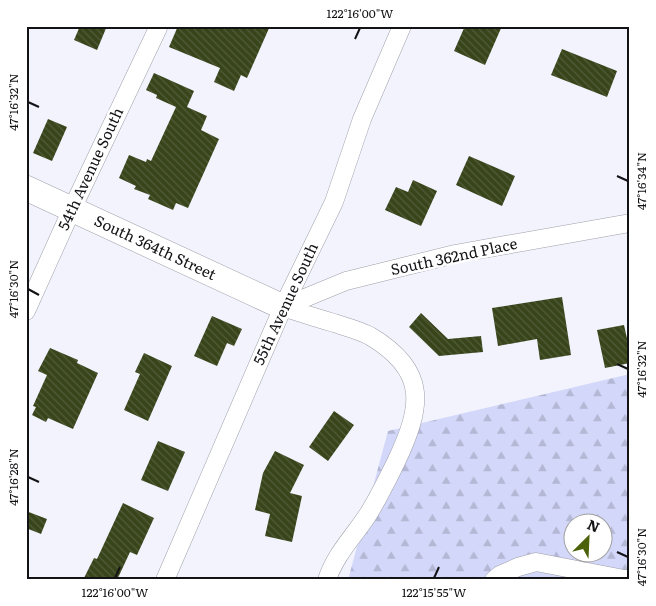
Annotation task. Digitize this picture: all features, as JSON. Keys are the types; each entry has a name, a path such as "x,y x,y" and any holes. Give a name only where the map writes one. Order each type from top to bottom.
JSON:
{"street":[{"name":"55th Avenue South","path":"165,580 283,307 334,202 362,119 402,26"},
{"name":"54th Avenue South","path":"26,311 158,28"},
{"name":"South 364th Street","path":"26,188 283,307"},
{"name":"South 362nd Place","path":"283,307 346,281 455,254 630,223"},
{"path":"283,307 357,330 369,336 396,357 411,376 416,392 414,414 402,450 376,502 336,559 327,580"},
{"path":"494,580 518,566 536,562 630,579"}],"green space":[{"path":"630,374 630,580 348,580 388,431"}],"building":[{"path":"80,26 107,26 97,50 74,40"},
{"path":"178,26 270,26 247,78 241,75 234,91 214,82 220,68 169,47"},
{"path":"465,26 502,26 485,65 454,51"},
{"path":"562,49 617,71 607,97 551,75"},
{"path":"154,73 194,91 187,107 207,116 201,130 219,139 188,208 176,203 173,210 148,199 150,195 134,189 136,186 119,178 129,155 146,162 147,159 151,161 176,107 156,98 157,95 146,90"},
{"path":"48,119 67,127 52,161 33,153"},
{"path":"469,156 515,176 502,206 456,185"},
{"path":"413,180 437,191 421,226 385,210 396,187 408,192"},
{"path":"562,297 571,355 540,360 537,339 498,346 492,308"},
{"path":"421,313 448,339 481,336 483,352 439,356 409,327"},
{"path":"212,316 242,329 234,346 227,343 217,366 194,356"},
{"path":"624,325 630,352 630,363 605,368 597,330"},
{"path":"50,348 78,360 77,363 98,373 73,429 48,418 46,422 32,415 36,407 33,406 47,375 38,371"},
{"path":"144,353 172,366 148,421 124,410 140,374 135,372"},
{"path":"334,411 354,425 328,461 309,447"},
{"path":"158,441 185,452 168,491 141,480"},
{"path":"275,451 304,465 290,493 302,496 292,542 265,536 270,514 255,510 263,473"},
{"path":"123,503 154,518 137,555 130,552 117,580 83,580 94,558 97,559"},
{"path":"26,511 47,519 41,534 26,528"}]}
